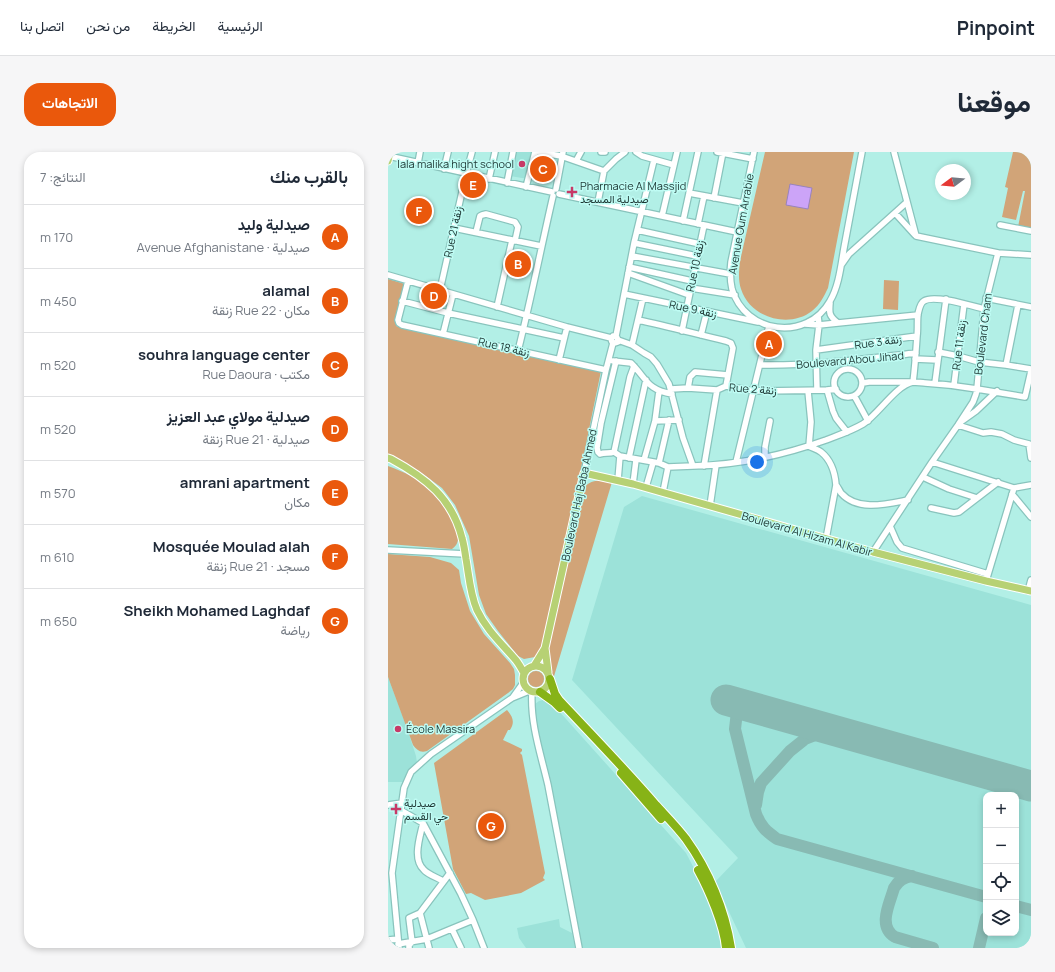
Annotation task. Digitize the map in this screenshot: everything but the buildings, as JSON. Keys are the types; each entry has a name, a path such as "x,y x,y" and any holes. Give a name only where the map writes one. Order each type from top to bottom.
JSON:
{"highway":[{"path":"549,676 555,694 559,700 643,790 686,839 712,885 729,935 731,948"},
{"path":"534,692 554,702 559,707 626,779 684,845 699,871 712,899 719,918 726,948"}],"main road":[{"path":"389,458 417,474 430,484 444,499 459,526 463,539 470,586 477,609 492,633 515,659 524,673"},
{"name":"Boulevard Al Hizam Al Kabir","path":"584,473 646,487 873,552 1030,591"},
{"name":"Boulevard Haj Baba Ahmed","path":"545,648 584,473"},
{"path":"545,648 549,676 547,688 534,692 523,683 524,673 533,666 545,648"},
{"path":"515,659 533,666 542,667 549,676"}],"street":[{"path":"418,163 420,152"},
{"path":"444,169 448,152"},
{"name":"Rue 21 زنقة","path":"440,290 472,152"},
{"path":"489,179 495,152"},
{"path":"507,183 513,152"},
{"path":"526,187 534,152"},
{"path":"538,152 562,154 576,161 604,171"},
{"path":"576,161 581,152"},
{"path":"598,202 604,171 616,158 625,152"},
{"path":"636,152 642,156 674,165"},
{"path":"662,216 677,152"},
{"path":"683,221 698,152"},
{"path":"717,152 753,159"},
{"name":"Avenue Oum Arrabie","path":"754,152 737,232 730,274 732,289 740,306 762,323 770,326 788,328 804,324"},
{"path":"804,324 818,316 825,309 834,294 862,152"},
{"path":"894,152 916,236"},
{"path":"714,198 723,153"},
{"path":"518,351 541,246 555,193 562,154"},
{"path":"389,156 507,183 737,232"},
{"name":"Boulevard Haj Baba Ahmed","path":"584,473 606,370 615,339 634,243 654,160"},
{"path":"689,193 743,203"},
{"name":"Rue 10 زنقة","path":"682,331 700,244 704,196"},
{"path":"839,272 849,254 908,202"},
{"path":"895,213 916,236 998,253 1031,255"},
{"path":"476,232 480,216 486,214 515,222 518,227 497,307"},
{"path":"1000,225 1031,231"},
{"path":"454,228 541,246"},
{"path":"637,230 700,244"},
{"path":"634,243 697,256"},
{"name":"Boulevard Cham","path":"998,253 984,309 977,388 1028,398 1031,370"},
{"path":"632,256 730,274"},
{"path":"629,270 692,281"},
{"path":"629,270 689,295"},
{"path":"388,275 632,345 651,357 669,384 683,438 693,466"},
{"path":"408,281 402,301 448,313 564,338"},
{"path":"691,288 734,295"},
{"path":"443,334 453,294"},
{"name":"Rue 9 زنقة","path":"624,294 762,323"},
{"path":"632,345 643,298"},
{"path":"986,298 1031,308"},
{"path":"913,382 918,316 922,302 930,299 946,299 984,309"},
{"path":"935,384 946,299"},
{"name":"Rue 18 زنقة","path":"402,301 398,320 402,325 606,370"},
{"path":"830,302 830,315 838,323"},
{"name":"Rue 11 زنقة","path":"954,385 964,304"},
{"path":"1006,365 1018,305"},
{"path":"701,335 707,312"},
{"path":"817,390 816,350 819,325 818,316"},
{"path":"804,324 819,325 918,316"},
{"path":"638,320 731,343 733,348 726,386"},
{"path":"736,462 770,326"},
{"path":"559,360 567,327"},
{"name":"Rue 3 زنقة","path":"816,350 917,336"},
{"path":"938,352 979,362 1031,370"},
{"name":"Boulevard Abou Jihad","path":"760,365 847,362 916,356 937,360"},
{"path":"609,360 631,363 646,380 659,391 655,421 644,460"},
{"path":"616,361 601,423 597,448 598,452 600,454 604,452 611,454 614,452 620,456 636,460 644,460 668,467 716,465 774,456 809,446 862,425 896,393 913,382"},
{"path":"847,362 848,369"},
{"path":"614,452 630,377 634,366"},
{"path":"848,369 856,372 862,379 863,383 860,391 854,396 846,397 838,393 834,386 835,378 840,372 848,369"},
{"path":"688,388 690,377 695,372 728,375"},
{"path":"630,458 646,380"},
{"path":"863,383 913,382 977,388 973,402 873,552"},
{"name":"Rue 2 زنقة","path":"659,391 672,392 688,388 716,390 726,386 754,391 836,389"},
{"path":"704,466 716,390"},
{"path":"808,390 810,417 809,446"},
{"path":"827,390 836,418 847,432"},
{"path":"959,424 997,392"},
{"path":"854,396 868,421"},
{"path":"646,487 656,463 669,420"},
{"path":"655,421 679,420"},
{"path":"765,457 765,447 770,421"},
{"path":"959,424 983,433 991,432 1002,434 1014,440 1029,444 1031,458"},
{"path":"809,446 820,451 826,457 835,477 836,485 826,539"},
{"path":"618,480 620,456"},
{"path":"633,484 636,460"},
{"path":"932,462 1014,488 1031,485"},
{"path":"710,506 716,465"},
{"path":"663,492 668,467"},
{"path":"923,477 949,489 978,498"},
{"path":"931,508 954,513 959,512 998,482"},
{"path":"836,485 842,493 859,503 871,505 908,500"},
{"path":"986,581 1014,488"},
{"path":"1012,494 1031,517"},
{"path":"890,526 897,542 902,548 988,574"},
{"path":"388,550 465,554"},
{"path":"1030,591 1031,580"},
{"path":"398,944 392,873 402,811 404,788 407,780 411,772 432,754 512,698 523,683"},
{"path":"512,698 534,692 531,704 579,948"},
{"path":"388,805 402,803"},
{"path":"402,811 423,823 473,920 484,948"},
{"path":"423,823 417,852 420,864 425,872 435,876 443,882"},
{"path":"409,948 412,942 408,920 410,917 420,913 450,873"},
{"path":"420,913 430,948"},
{"path":"388,940 398,944 427,939 473,920"},
{"path":"452,929 460,948"}],"shaded area":[{"name":"lala malika hight school","path":"515,152 533,152 528,179 510,176"},
{"path":"765,152 854,152 828,288 822,300 815,309 803,316 792,319 782,320 771,318 761,313 746,299 739,282 740,261"},
{"path":"1013,152 1031,152 1031,231 1018,227 1025,191 1023,191 1016,220 1002,217 1008,188 1005,187"},
{"path":"790,184 812,188 808,209 786,205"},
{"path":"388,279 405,284 402,306 396,326 601,371 545,634 539,653 535,657 524,659 518,656 486,614 479,595 469,536 455,505 442,488 423,474 388,454"},
{"path":"884,280 899,281 898,310 883,309"},
{"path":"388,466 406,473 418,480 431,491 443,505 452,519 458,536 457,544 452,549 388,544"},
{"path":"604,480 612,482 552,683 549,667 548,643 582,490 592,482"},
{"path":"642,496 1031,605 1031,948 746,948 715,882 738,858 572,680 624,507"},
{"path":"388,554 430,557 451,563 459,570 461,583 470,611 484,634 514,669 515,685 513,689 425,752 419,751 413,745 388,677"},
{"path":"533,671 539,671 544,676 542,685 539,687 533,687 528,682 528,676"},
{"name":"École Massira","path":"388,677 416,756 417,763 404,782 388,782"},
{"path":"543,700 549,700 686,853 710,900 720,934 721,948 581,948 534,709 535,704"},
{"path":"507,710 512,717 513,722 512,727 508,730 503,740 522,749 520,753 522,755 545,873 543,878 545,880 521,893 485,900 471,893 466,894 453,869 434,763"},
{"path":"559,919 560,927 572,933 575,948 526,948 519,938 517,928"}],"taxiway":[{"path":"738,703 735,729 756,814 762,826 770,834 777,839 983,896"},
{"path":"756,805 761,783 790,751 805,739 818,734 827,731 843,733"},
{"path":"912,876 906,877 897,883 894,888 886,914 887,927 895,937 933,948"},
{"path":"1019,907 1031,910"},
{"path":"979,948 983,931"}],"runway":[{"path":"726,700 1031,786"}],"place":[{"name":"lala malika hight school","path":"522,164"},
{"name":"souhra language center","path":"543,169"},
{"name":"amrani apartment","path":"473,185"},
{"name":"Pharmacie Al Massjid صيدلية المسجد","path":"572,192"},
{"name":"Mosquée Moulad alah","path":"419,211"},
{"name":"alamal","path":"518,264"},
{"name":"صيدلية مولاي عبد العزيز","path":"434,296"},
{"name":"صيدلية وليد","path":"769,344"},
{"name":"École Massira","path":"398,729"},
{"name":"صيدلية حي القسم","path":"396,809"},
{"name":"Sheikh Mohamed Laghdaf","path":"491,826"}]}
